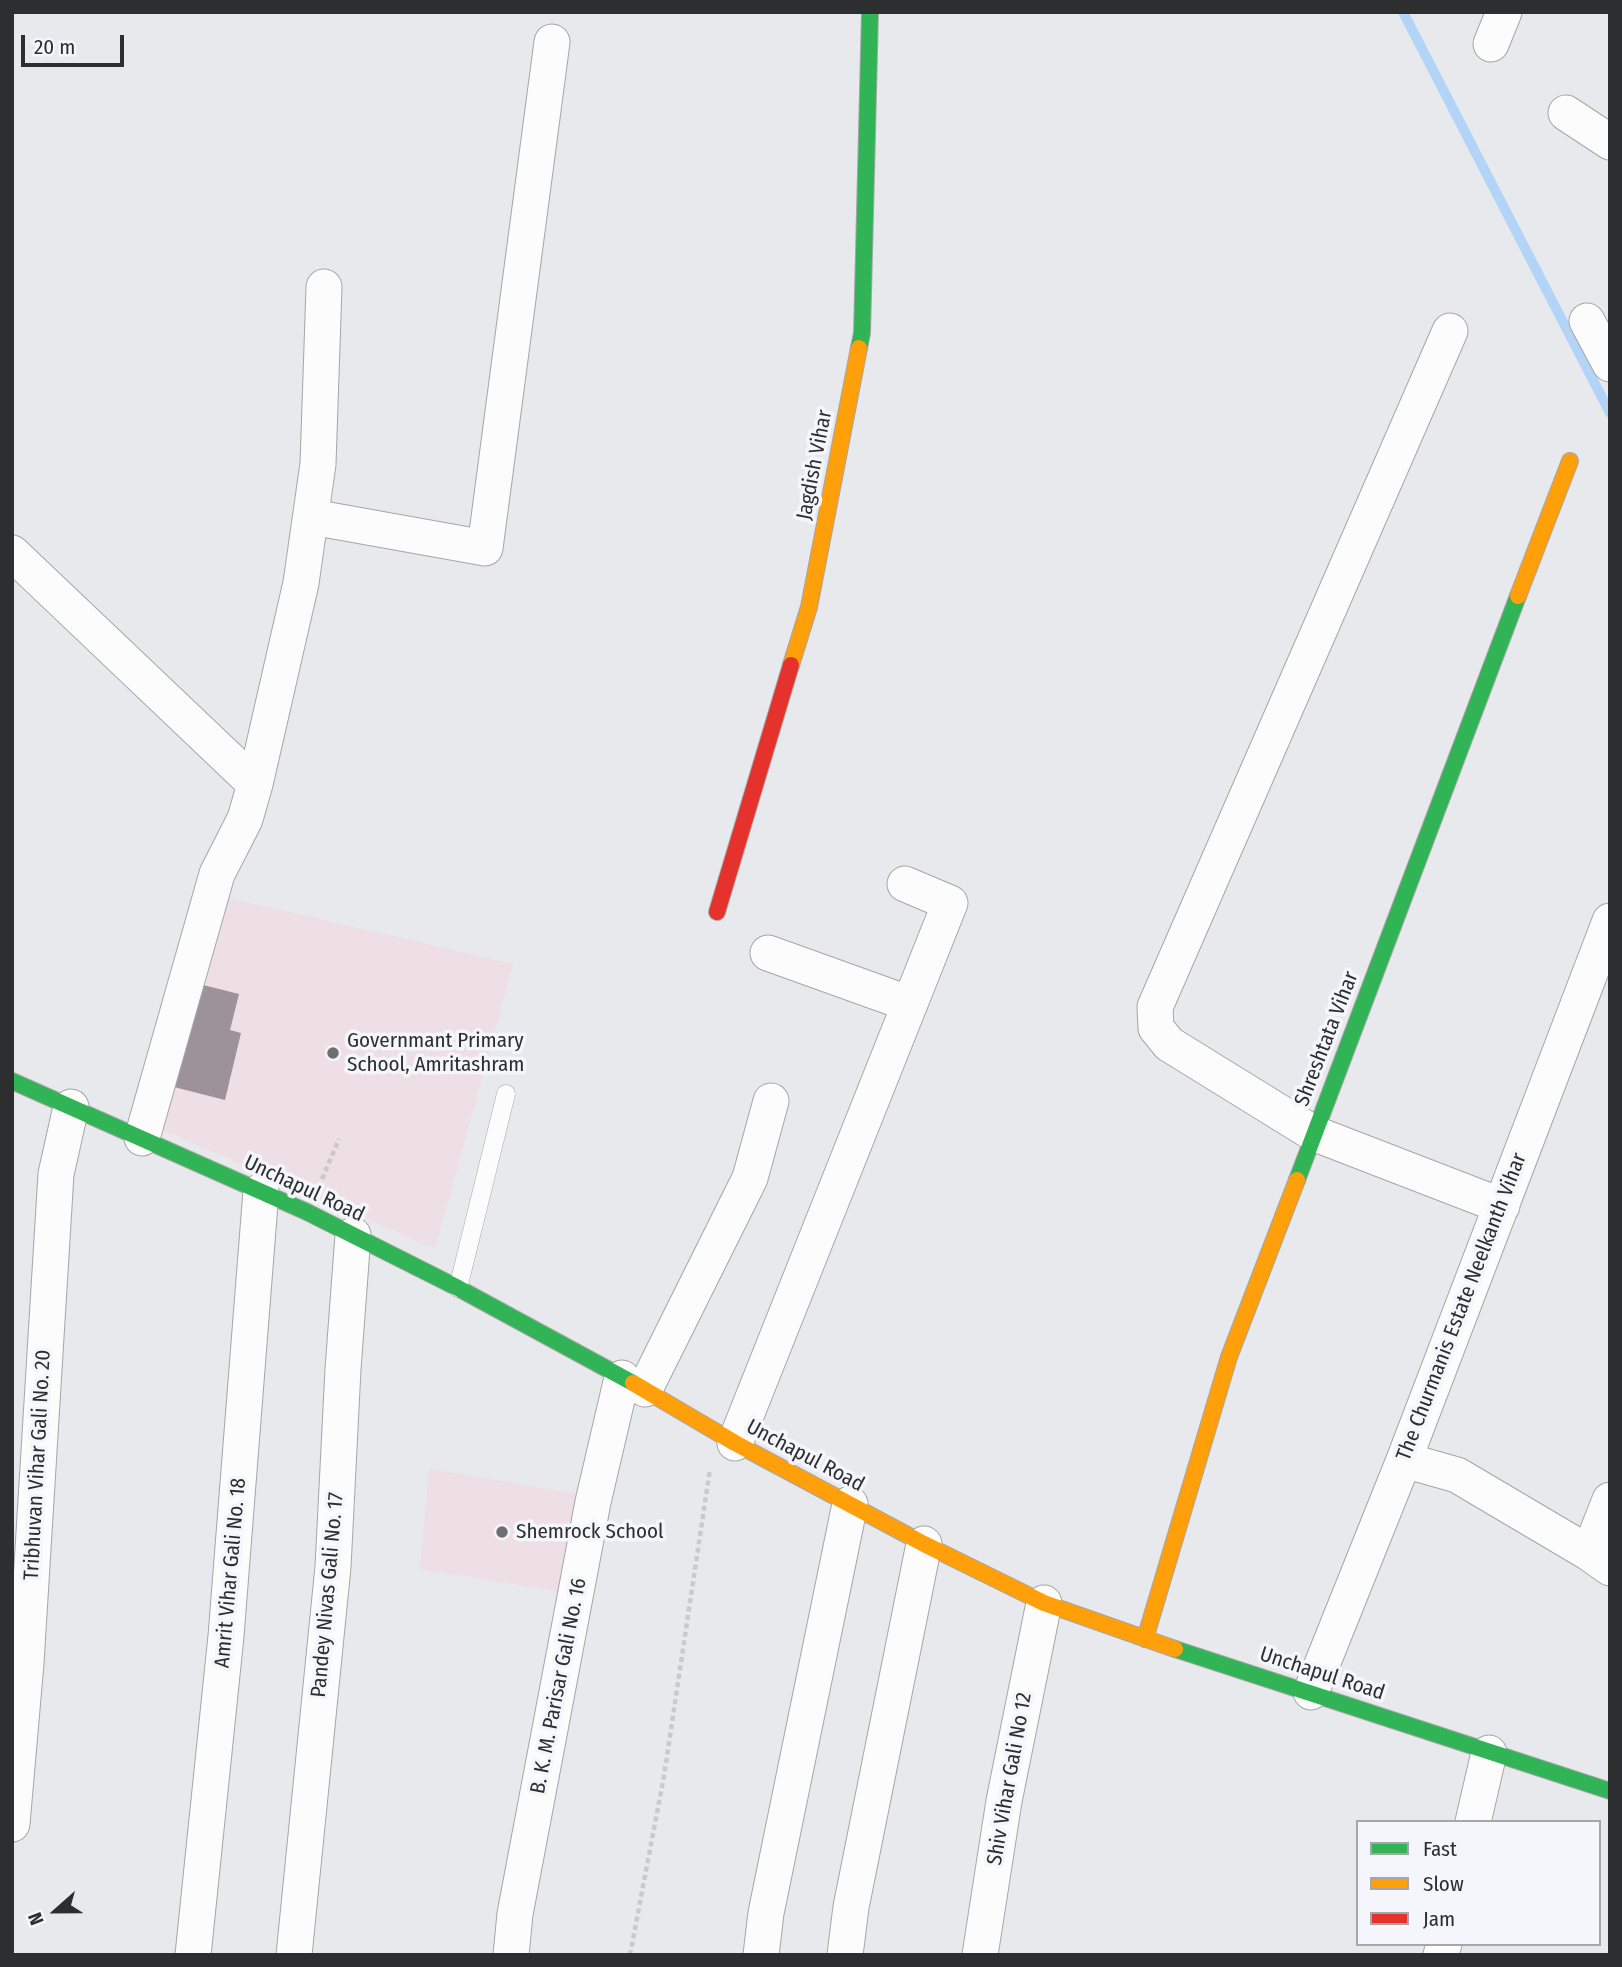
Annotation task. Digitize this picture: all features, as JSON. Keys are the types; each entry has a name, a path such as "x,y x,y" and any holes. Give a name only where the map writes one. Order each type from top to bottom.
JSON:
{"street":[{"name":"Jagdish Vihar","path":"717,912 808,607 862,333 870,12"},
{"path":"1491,44 1504,12"},
{"path":"312,517 485,548 552,42"},
{"path":"1566,113 1610,142"},
{"path":"142,1138 217,874 245,819 301,583 312,517 317,464 324,287"},
{"path":"1587,321 1610,364"},
{"path":"1450,331 1156,1007 1156,1028 1169,1044 1313,1133 1502,1206"},
{"name":"Shreshtata Vihar","path":"1145,1639 1229,1357 1570,461"},
{"path":"12,553 255,784"},
{"path":"725,1437 910,1004 950,903 905,884"},
{"name":"The Churmanis Estate Neelkanth Vihar","path":"1311,1692 1404,1460 1610,920"},
{"path":"768,953 910,1004"},
{"name":"Unchapul Road","path":"12,1081 353,1234 634,1383 725,1437 924,1544 1044,1603 1145,1639 1610,1791"},
{"name":"B. K. M. Parisar Gali No. 16","path":"511,1955 515,1914 593,1502 634,1383 750,1178 771,1101"},
{"name":"Tribhuvan Vihar Gali No. 20","path":"12,1824 26,1663 55,1174 71,1107"},
{"name":"Amrit Vihar Gali No. 18","path":"193,1955 226,1636 261,1191"},
{"name":"Pandey Nivas Gali No. 17","path":"294,1955 333,1567 353,1234"},
{"path":"1404,1460 1457,1475 1600,1561 1610,1500"},
{"path":"761,1955 766,1913 850,1504"},
{"path":"845,1955 851,1907 924,1544"},
{"name":"Shiv Vihar Gali No 12","path":"980,1955 1004,1801 1044,1603"},
{"path":"1473,1820 1489,1753"}],"lane":[{"path":"458,1288 506,1094"}],"path":[{"path":"630,1955 664,1776 691,1584 725,1437"}],"shaded area":[{"name":"Governmant Primary School, Amritashram","path":"221,896 513,964 435,1249 159,1128"},
{"name":"Shemrock School","path":"429,1469 587,1495 569,1593 420,1569"}],"building":[{"path":"199,984 239,994 230,1030 241,1033 225,1100 174,1087"}],"waterway":[{"path":"1403,12 1610,413"}],"traffic: fast":[{"path":"859,348 862,333 870,12"},
{"path":"1297,1180 1518,596"},
{"path":"12,1081 307,1212 458,1288 633,1383"},
{"path":"1175,1649 1610,1791"}],"traffic: slow":[{"path":"791,665 809,607 859,348"},
{"path":"1518,596 1570,461"},
{"path":"1145,1639 1229,1357 1297,1180"},
{"path":"633,1383 735,1443 924,1544 1044,1603 1175,1649"}],"traffic: jam":[{"path":"717,912 791,665"}],"place":[{"name":"Governmant Primary School, Amritashram","path":"333,1053"},
{"name":"Shemrock School","path":"502,1532"}]}
